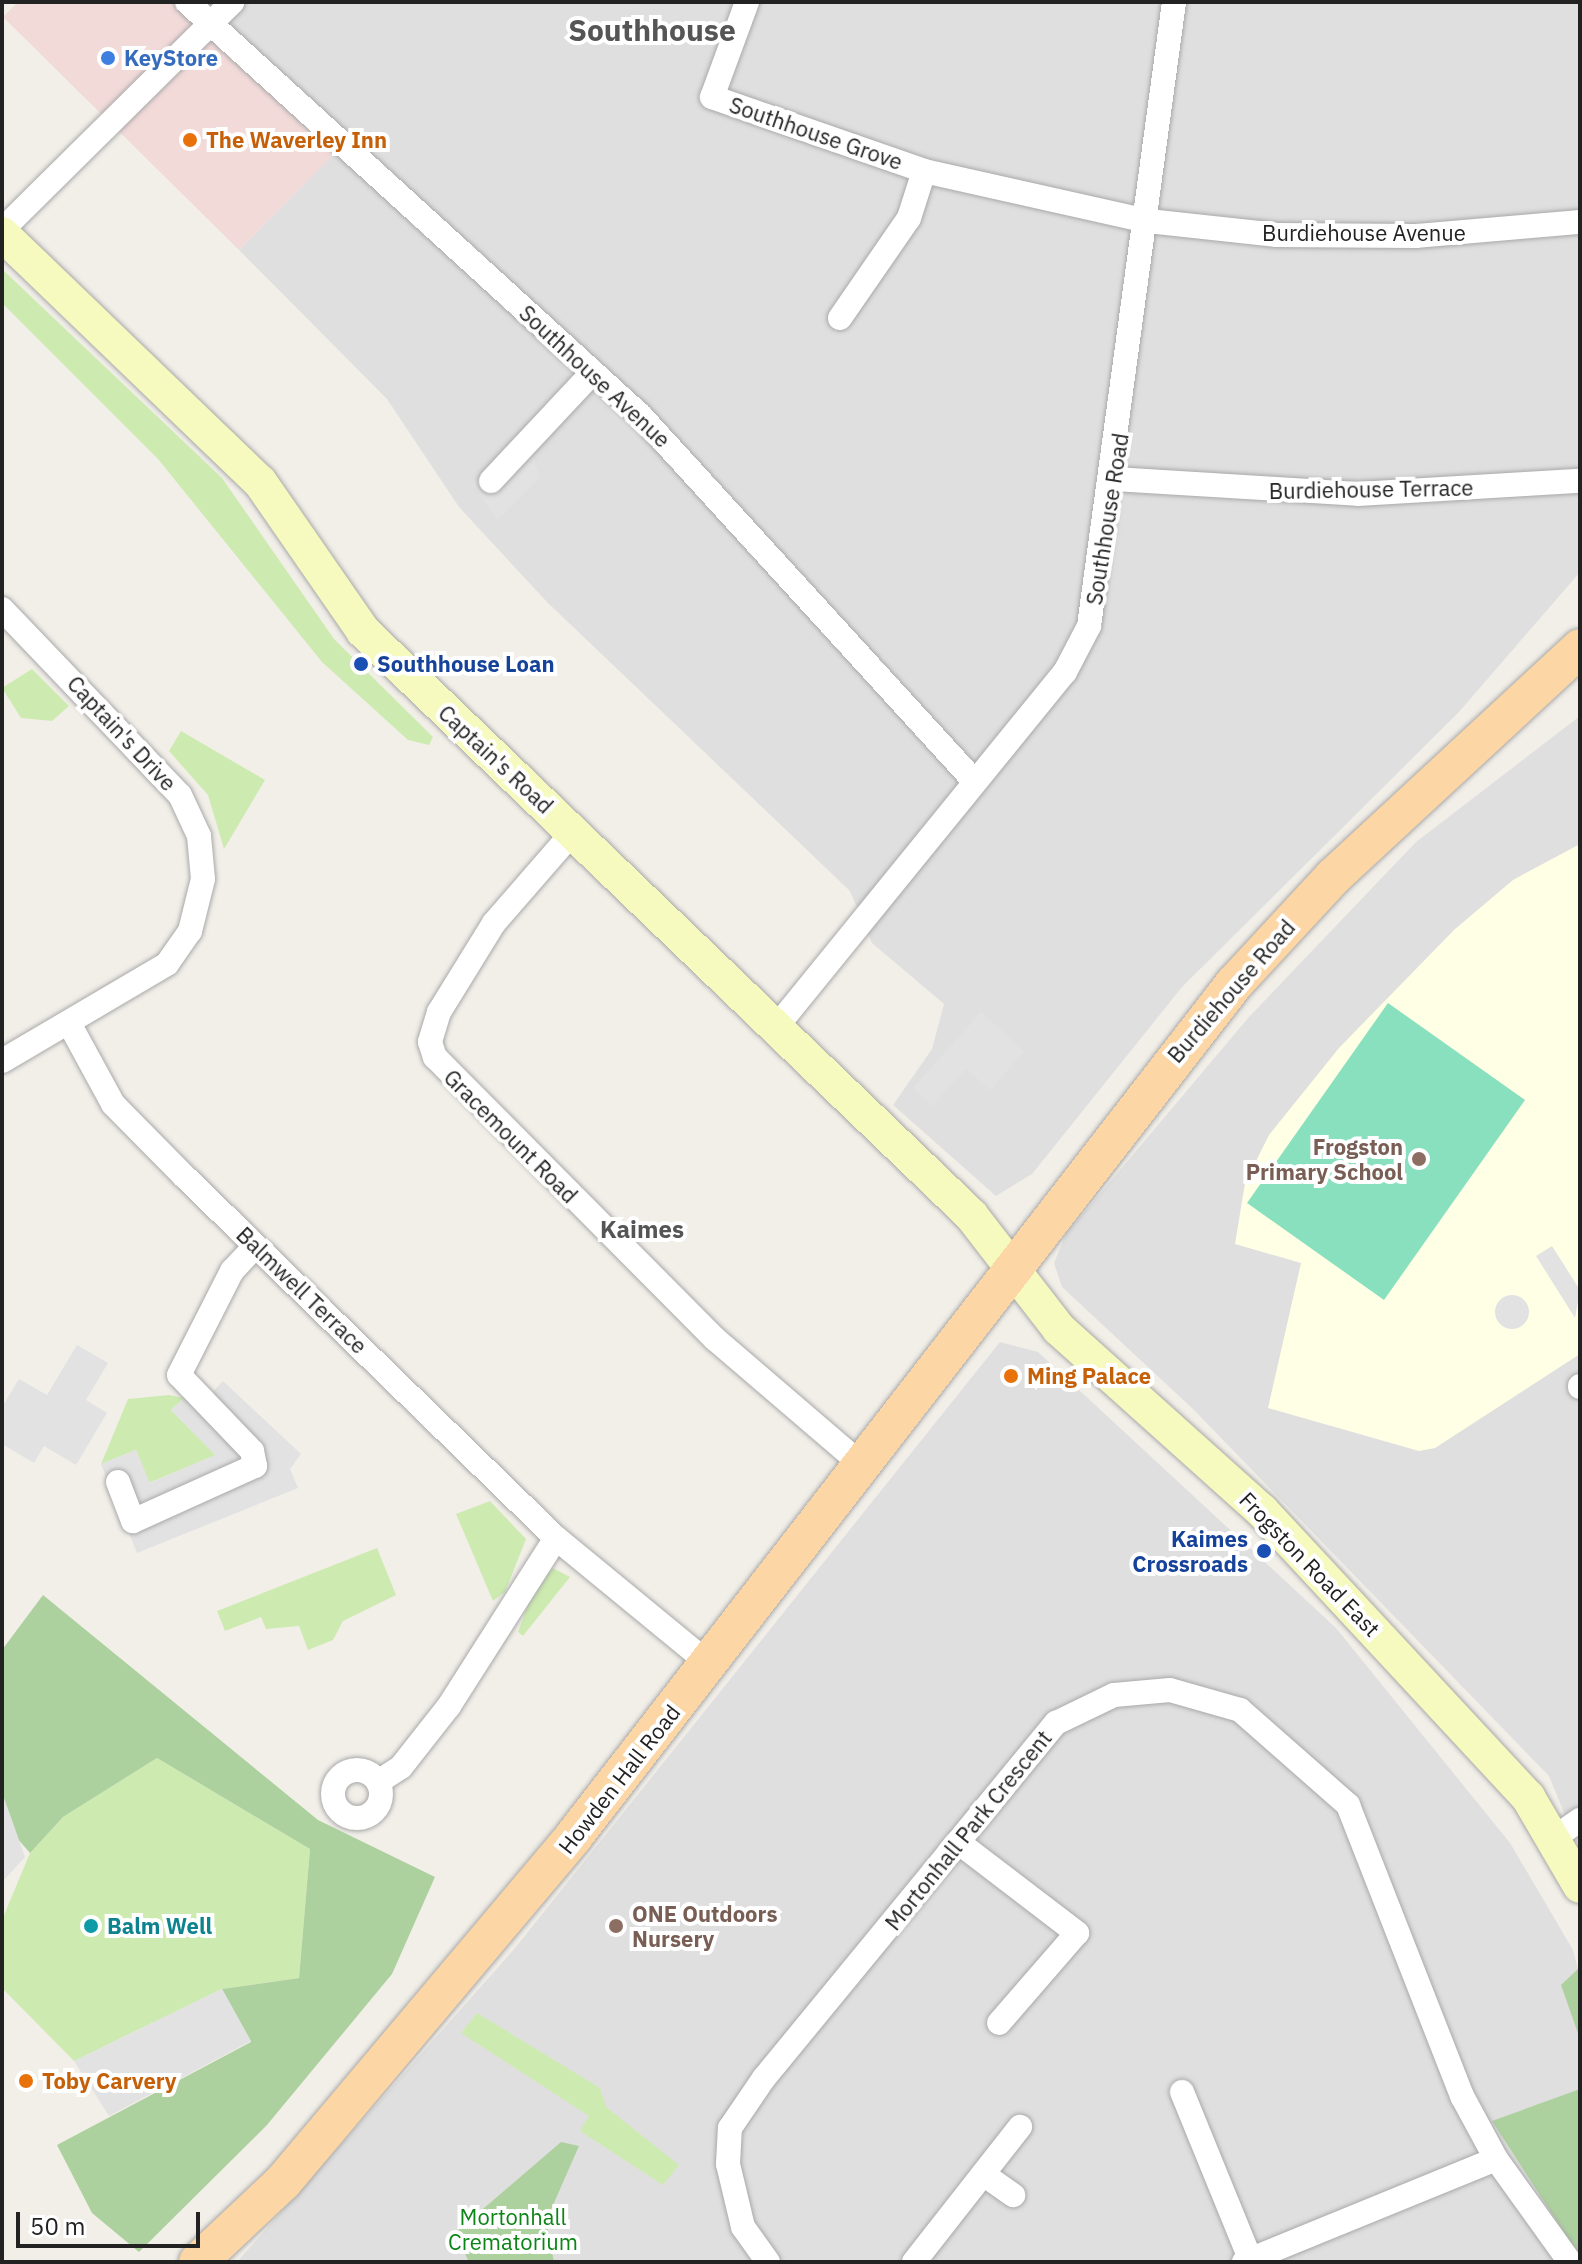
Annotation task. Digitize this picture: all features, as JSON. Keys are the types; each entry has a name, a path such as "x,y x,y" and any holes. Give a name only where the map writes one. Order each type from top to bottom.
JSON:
{"main road":[{"name":"Captain's Road","path":"2,232 237,458 363,631 971,1215 1008,1268"},
{"name":"Burdiehouse Road","path":"1008,1268 1234,984 1479,736 1580,648"},
{"name":"Burdiehouse Road","path":"1479,736 1580,679"},
{"name":"Howden Hall Road","path":"198,2262 283,2182 437,2002 708,1663 1008,1268"},
{"name":"Frogston Road East","path":"1008,1268 1059,1329 1262,1511 1567,1829 1580,1886"}],"street":[{"name":"Southhouse Avenue","path":"187,2 593,372 725,504 973,780"},
{"path":"2,232 232,2"},
{"name":"Southhouse Grove","path":"747,2 712,97 924,171 1148,221"},
{"name":"Southhouse Road","path":"777,1026 973,780 1077,656 1097,598 1174,2"},
{"name":"Southhouse Grove","path":"840,318 909,218 924,171"},
{"name":"Burdiehouse Avenue","path":"1148,221 1346,237 1580,222"},
{"path":"491,481 593,372"},
{"name":"Burdiehouse Terrace","path":"1114,479 1358,494 1580,481"},
{"name":"Captain's Drive","path":"2,609 180,795 203,858 200,900 179,949 142,984 2,1061"},
{"name":"Gracemount Road","path":"574,831 494,923 454,986 432,1029 435,1057 715,1339 861,1464"},
{"name":"Balmwell Terrace","path":"70,1025 113,1104 556,1538 708,1663"},
{"path":"118,1482 133,1521 255,1466 252,1451 179,1375 232,1271 255,1246"},
{"path":"378,1782 401,1767 449,1706 556,1538"},
{"name":"Mortonhall Park Crescent","path":"768,2262 734,2204 730,2128 1040,1739 1085,1707 1170,1690 1240,1710 1328,1782 1355,1816 1462,2096 1496,2159 1570,2262"},
{"path":"958,1842 1077,1933 999,2023"},
{"path":"1182,2092 1247,2261 1496,2159"},
{"path":"914,2262 1020,2127"},
{"path":"983,2174 1013,2195"}],"shaded area":[{"path":"18,2 172,2 339,149 239,250 3,17"},
{"path":"172,2 1580,2 1580,572 1458,713 1182,987 1032,1174 996,1196 893,1105 932,1049 944,1004 872,943 850,891 547,602 459,507 387,399 239,250 338,149"},
{"path":"533,453 539,478 498,520 471,483"},
{"path":"1580,716 1580,1852 1549,1776 1193,1409 1062,1287 1054,1263 1066,1234 1249,1017 1416,842"},
{"name":"Frogston Primary School","path":"1580,844 1580,1354 1435,1448 1419,1451 1268,1408 1301,1263 1235,1244 1245,1183 1269,1135 1339,1048 1454,930 1513,880"},
{"path":"981,1012 1024,1051 990,1090 966,1069 932,1106 913,1088"},
{"path":"1552,1246 1580,1290 1575,1318 1536,1256"},
{"path":"1512,1295 1524,1300 1529,1312 1524,1324 1512,1329 1500,1324 1495,1312 1500,1300"},
{"path":"1000,1342 1038,1352 1336,1628 1510,1843 1573,1950 1580,1977 1580,2262 237,2262 515,1948"},
{"path":"77,1345 108,1363 86,1400 107,1413 76,1465 44,1446 34,1463 2,1444 2,1407 19,1379 47,1395"},
{"path":"223,1381 301,1454 290,1469 298,1488 137,1553 101,1464 136,1450 150,1483 215,1455 171,1410 191,1392 203,1402"},
{"path":"2,1792 25,1857 2,1882"},
{"path":"222,1989 251,2041 109,2116 74,2061"}],"green space":[{"path":"2,269 222,478 334,639 433,737 429,745 408,740 322,662 158,459 2,303"},
{"path":"32,669 69,706 52,721 21,718 2,688"},
{"path":"181,731 265,780 224,849 208,795 169,751"},
{"path":"1388,1003 1525,1100 1384,1300 1247,1203"},
{"path":"169,1395 184,1398 171,1410 216,1455 149,1483 136,1450 101,1464 128,1399"},
{"path":"490,1501 526,1539 505,1592 493,1601 456,1514"},
{"path":"377,1548 396,1595 343,1621 333,1640 308,1650 299,1626 266,1629 261,1617 225,1631 217,1611"},
{"path":"553,1568 570,1577 523,1636 518,1632 536,1583"},
{"path":"43,1595 318,1820 435,1877 392,1974 267,2125 139,2252 92,2213 57,2145 251,2042 222,1989 299,1978 310,1849 157,1758 63,1817 30,1853 2,1821 2,1650"},
{"path":"157,1758 310,1849 299,1978 222,1989 74,2061 2,1988 2,1920 30,1853 63,1817"},
{"path":"1580,1967 1580,2039 1561,1985"},
{"path":"477,2013 600,2088 606,2107 679,2165 663,2185 580,2131 589,2116 461,2033"},
{"path":"1580,2089 1580,2257 1492,2121"},
{"name":"Mortonhall Crematorium","path":"561,2142 579,2146 546,2221 554,2262 469,2262 455,2233"}],"place":[{"name":"KeyStore","path":"108,58"},
{"name":"The Waverley Inn","path":"190,140"},
{"name":"Southhouse Loan","path":"361,664"},
{"name":"Frogston Primary School","path":"1419,1159"},
{"name":"Ming Palace","path":"1011,1376"},
{"name":"Kaimes Crossroads","path":"1264,1551"},
{"name":"Balm Well","path":"91,1926"},
{"name":"ONE Outdoors Nursery","path":"616,1926"},
{"name":"Toby Carvery","path":"26,2081"}],"district":[{"name":"Southhouse","path":"652,30"},
{"name":"Kaimes","path":"642,1230"}]}
